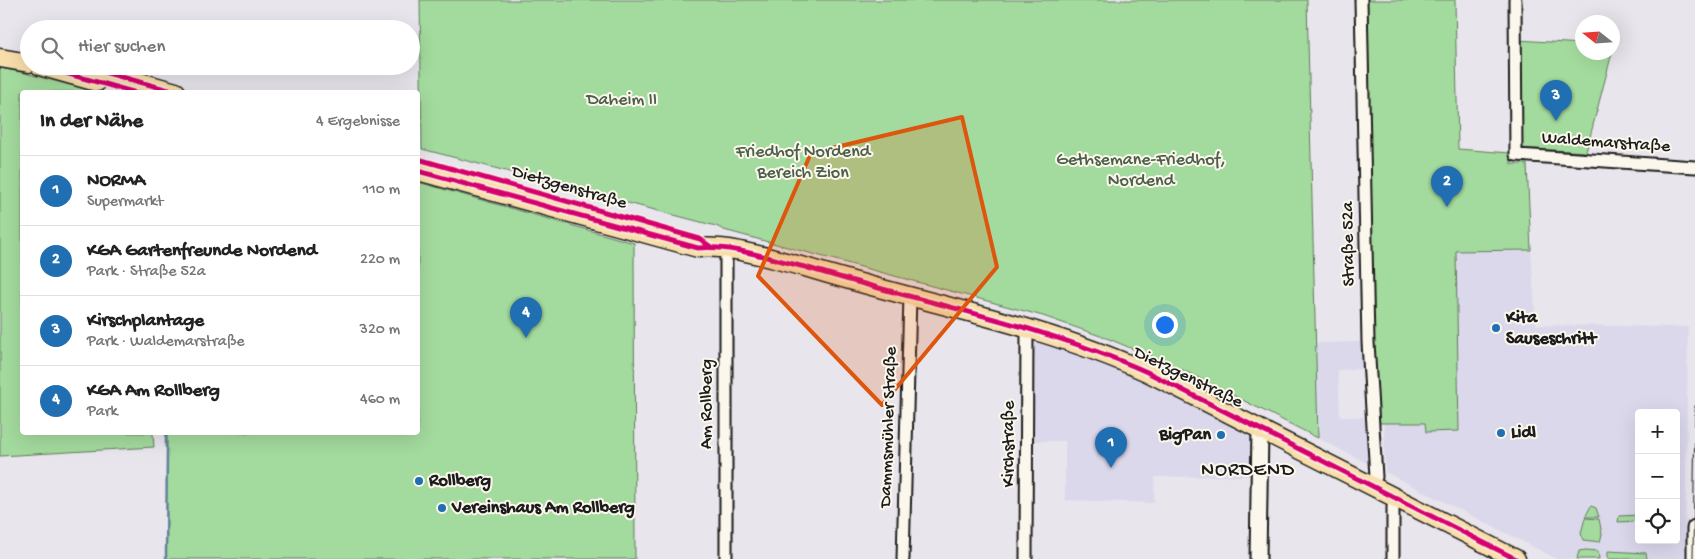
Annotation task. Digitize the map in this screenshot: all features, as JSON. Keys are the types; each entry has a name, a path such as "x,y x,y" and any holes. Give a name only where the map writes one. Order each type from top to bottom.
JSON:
{"main road":[{"path":"0,47 20,50"},
{"path":"0,58 20,62"},
{"path":"72,75 126,90"},
{"path":"110,75 157,90"},
{"name":"Dietzgenstraße","path":"420,166 698,248 718,248 766,257 910,296 1027,330 1134,366 1516,559"}],"street":[{"name":"Straße 52a","path":"1361,0 1369,351 1376,477 1371,485"},
{"name":"Waldemarstraße","path":"1515,0 1516,155 1695,167"},
{"name":"Am Rollberg","path":"718,248 726,559"},
{"name":"Dammsmühler Straße","path":"903,559 910,296"},
{"name":"Kirchstraße","path":"1026,559 1027,330"},
{"path":"1258,559 1260,428"},
{"path":"1393,559 1393,507 1397,498"},
{"path":"1694,559 1695,528"}],"highlighted area":[{"path":"962,117 997,267 882,405 758,276 811,153"}],"shaded area":[{"path":"1531,250 1536,325 1688,327 1685,559 1557,559 1385,472 1384,423 1426,423 1426,432 1456,251"},
{"path":"1040,340 1124,370 1253,433 1253,476 1155,477 1154,503 1065,500 1065,441 1032,441 1032,347 1036,341"},
{"path":"1364,342 1365,369 1338,370 1340,417 1366,417 1367,463 1318,438 1315,343"}],"green space":[{"name":"Gethsemane-Friedhof, Nordend","path":"420,0 1307,0 1318,438 1181,369 1109,339 1043,316 724,230 716,226 422,149"},
{"path":"1361,0 1455,0 1458,149 1510,153 1511,164 1527,164 1531,250 1456,251 1459,431 1426,432 1425,423 1376,423"},
{"path":"1517,40 1575,44 1575,60 1610,60 1586,152 1520,148"},
{"path":"0,68 20,72 20,75 32,75 88,90 20,90 20,435 153,435 154,447 0,456"},
{"path":"420,183 634,243 635,559 166,559 167,435 420,435"},
{"path":"1591,506 1596,508 1599,517 1585,517"},
{"path":"1635,515 1635,521 1618,522 1619,516"},
{"path":"1585,518 1599,519 1602,534 1600,542 1583,540 1581,533"},
{"path":"1579,551 1598,551 1599,559 1577,559"},
{"path":"1608,551 1646,553 1647,559 1608,559"}],"waterway":[{"path":"166,435 166,447"},
{"path":"166,559 167,449"}],"tram line":[{"path":"1693,559 1695,406"}],"cycle path":[{"path":"72,75 126,90"},
{"path":"115,75 169,90"},
{"path":"420,160 700,239 711,247"},
{"path":"420,172 698,248 738,251 805,267 1021,326 1106,355 1147,372 1516,559"}],"place":[{"name":"Kirschplantage","path":"1556,121"},
{"name":"KGA Gartenfreunde Nordend","path":"1447,207"},
{"name":"Kita Sauseschritt","path":"1496,328"},
{"name":"KGA Am Rollberg","path":"526,338"},
{"name":"Lidl","path":"1501,433"},
{"name":"BigPan","path":"1221,435"},
{"name":"NORMA","path":"1111,468"},
{"name":"Rollberg","path":"419,481"},
{"name":"Vereinshaus Am Rollberg","path":"442,508"}],"district":[{"name":"NORDEND","path":"1248,471"}],"park label":[{"name":"Daheim II","path":"622,100"},
{"name":"Friedhof Nordend Bereich Zion","path":"803,162"}]}
